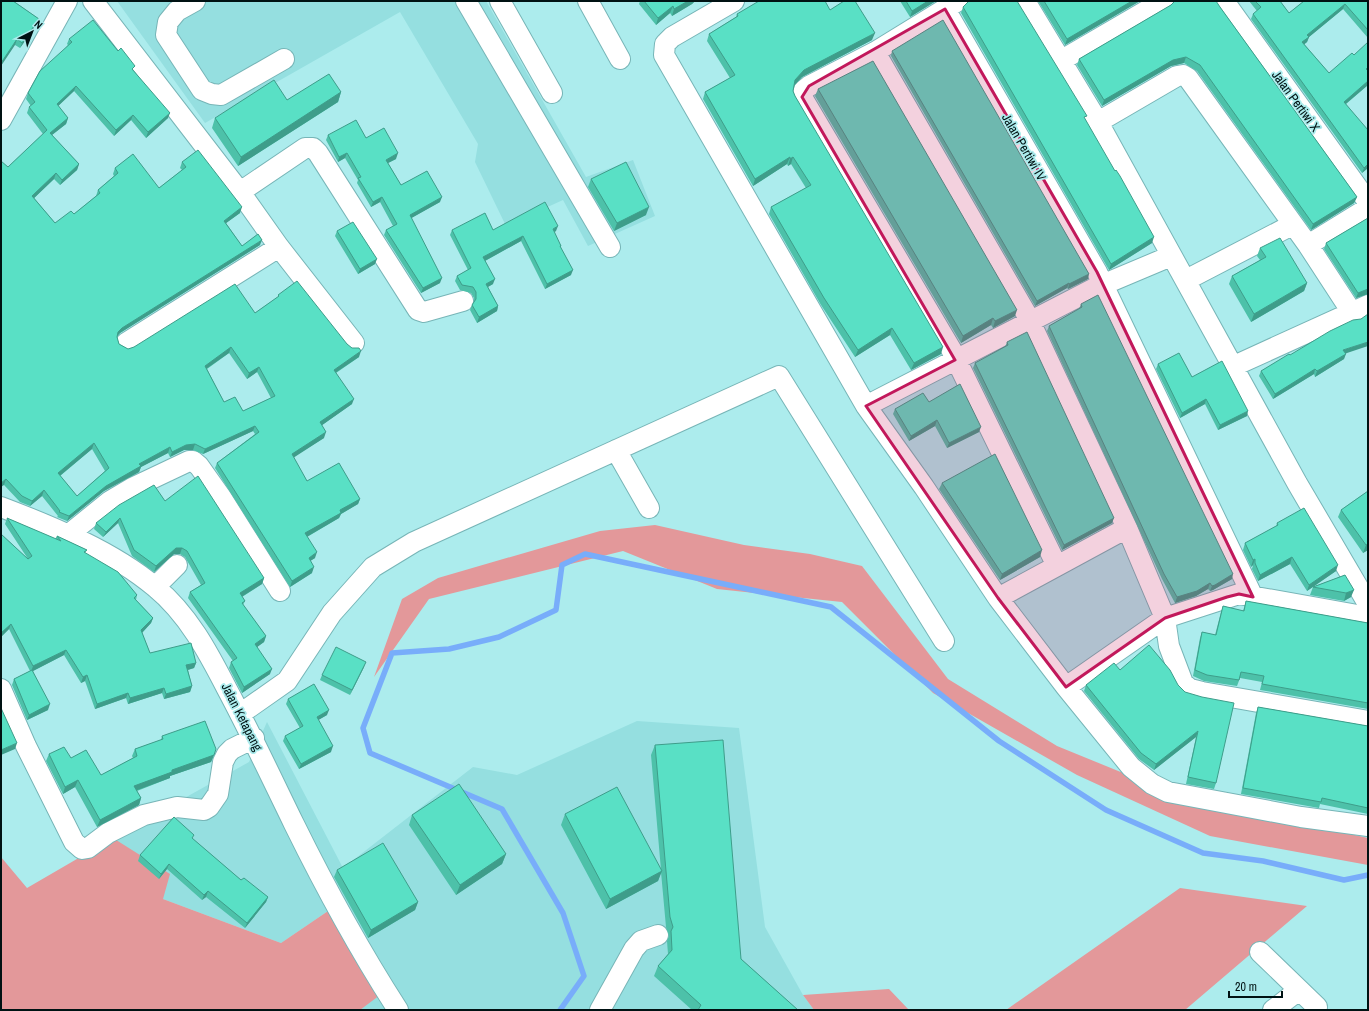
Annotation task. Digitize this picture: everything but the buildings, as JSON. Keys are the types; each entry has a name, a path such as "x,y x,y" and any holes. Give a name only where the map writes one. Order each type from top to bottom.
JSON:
{"street":[{"path":"1,120 67,1"},
{"path":"93,1 240,192 279,247 354,343"},
{"path":"195,1 177,11 168,22 166,36 202,90 212,94 221,94 284,59"},
{"path":"466,1 610,247"},
{"path":"500,1 552,93"},
{"path":"588,1 620,58"},
{"path":"734,1 672,37 665,44 664,55 866,406 924,487 998,598 1066,687 1131,767 1152,784 1168,792 1301,817 1368,826"},
{"path":"1026,1 1098,122 1171,256 1234,366 1297,484 1368,604"},
{"path":"1062,60 1163,1"},
{"name":"Jalan Pertiwi X","path":"1224,1 1368,202"},
{"path":"951,5 875,52 809,86 804,90 802,97 947,342 1057,566"},
{"name":"Jalan Pertiwi IV","path":"951,5 1097,272 1253,597"},
{"path":"875,52 1030,322 1127,528 1165,618 1169,646 1184,683 1190,689 1202,692 1368,721"},
{"path":"1098,122 1177,76 1183,75 1188,78 1292,225 1360,309 1234,366"},
{"path":"240,192 305,148 313,148 318,153 418,310 424,312 463,301"},
{"path":"1308,245 1368,208"},
{"path":"1186,280 1292,225"},
{"path":"126,343 279,247"},
{"path":"866,406 1102,285 1171,256"},
{"path":"240,714 287,681 332,613 373,567 414,542 779,376 944,641"},
{"path":"616,450 649,508"},
{"path":"68,535 110,501 132,488 193,461 199,466 221,497 280,591"},
{"name":"Jalan Ketapang","path":"1,508 49,526 115,561 155,587 184,617 204,645 254,738 322,879 364,954 398,1010"},
{"path":"998,598 1127,528"},
{"path":"155,587 177,565"},
{"path":"1066,687 1165,618 1239,594 1368,617"},
{"path":"1,689 26,746 74,842 82,849 88,848 108,833 144,815 177,807 204,810 209,807 218,794 223,762 226,754 232,749 254,738"},
{"path":"600,1010 634,949 641,941 658,935"},
{"path":"1260,952 1317,1007"},
{"path":"1274,1010 1299,990"}],"highlighted area":[{"path":"945,9 1097,272 1253,597 1239,594 1165,618 1066,687 998,598 866,406 955,360 802,97 809,86"}],"shaded area":[{"path":"117,1 486,1 586,177 633,160 655,216 588,246 563,200 506,226 475,162 478,144 400,12 205,123"},
{"path":"655,525 744,545 810,554 862,566 948,679 1057,746 1177,795 1368,838 1368,865 1210,836 1077,775 933,693 842,602 717,589 623,551 429,599 374,677 402,599 438,578 600,531"},
{"path":"637,721 739,728 765,927 803,995 814,1010 360,1010 331,909 281,943 163,899 113,838 249,762 267,722 343,868 473,767 517,775"},
{"path":"113,838 170,874 163,899 281,943 331,909 384,992 360,1010 1,1010 1,857 27,888"},
{"path":"1180,888 1307,906 1185,1010 1006,1010"},
{"path":"889,989 909,1010 814,1010 803,995"}],"waterway":[{"path":"560,1010 584,976 563,913 502,809 370,753 363,728 392,653 449,649 499,637 556,610 562,565 585,554 831,607 999,741 1106,810 1203,853 1263,861 1344,880 1368,875"}]}
